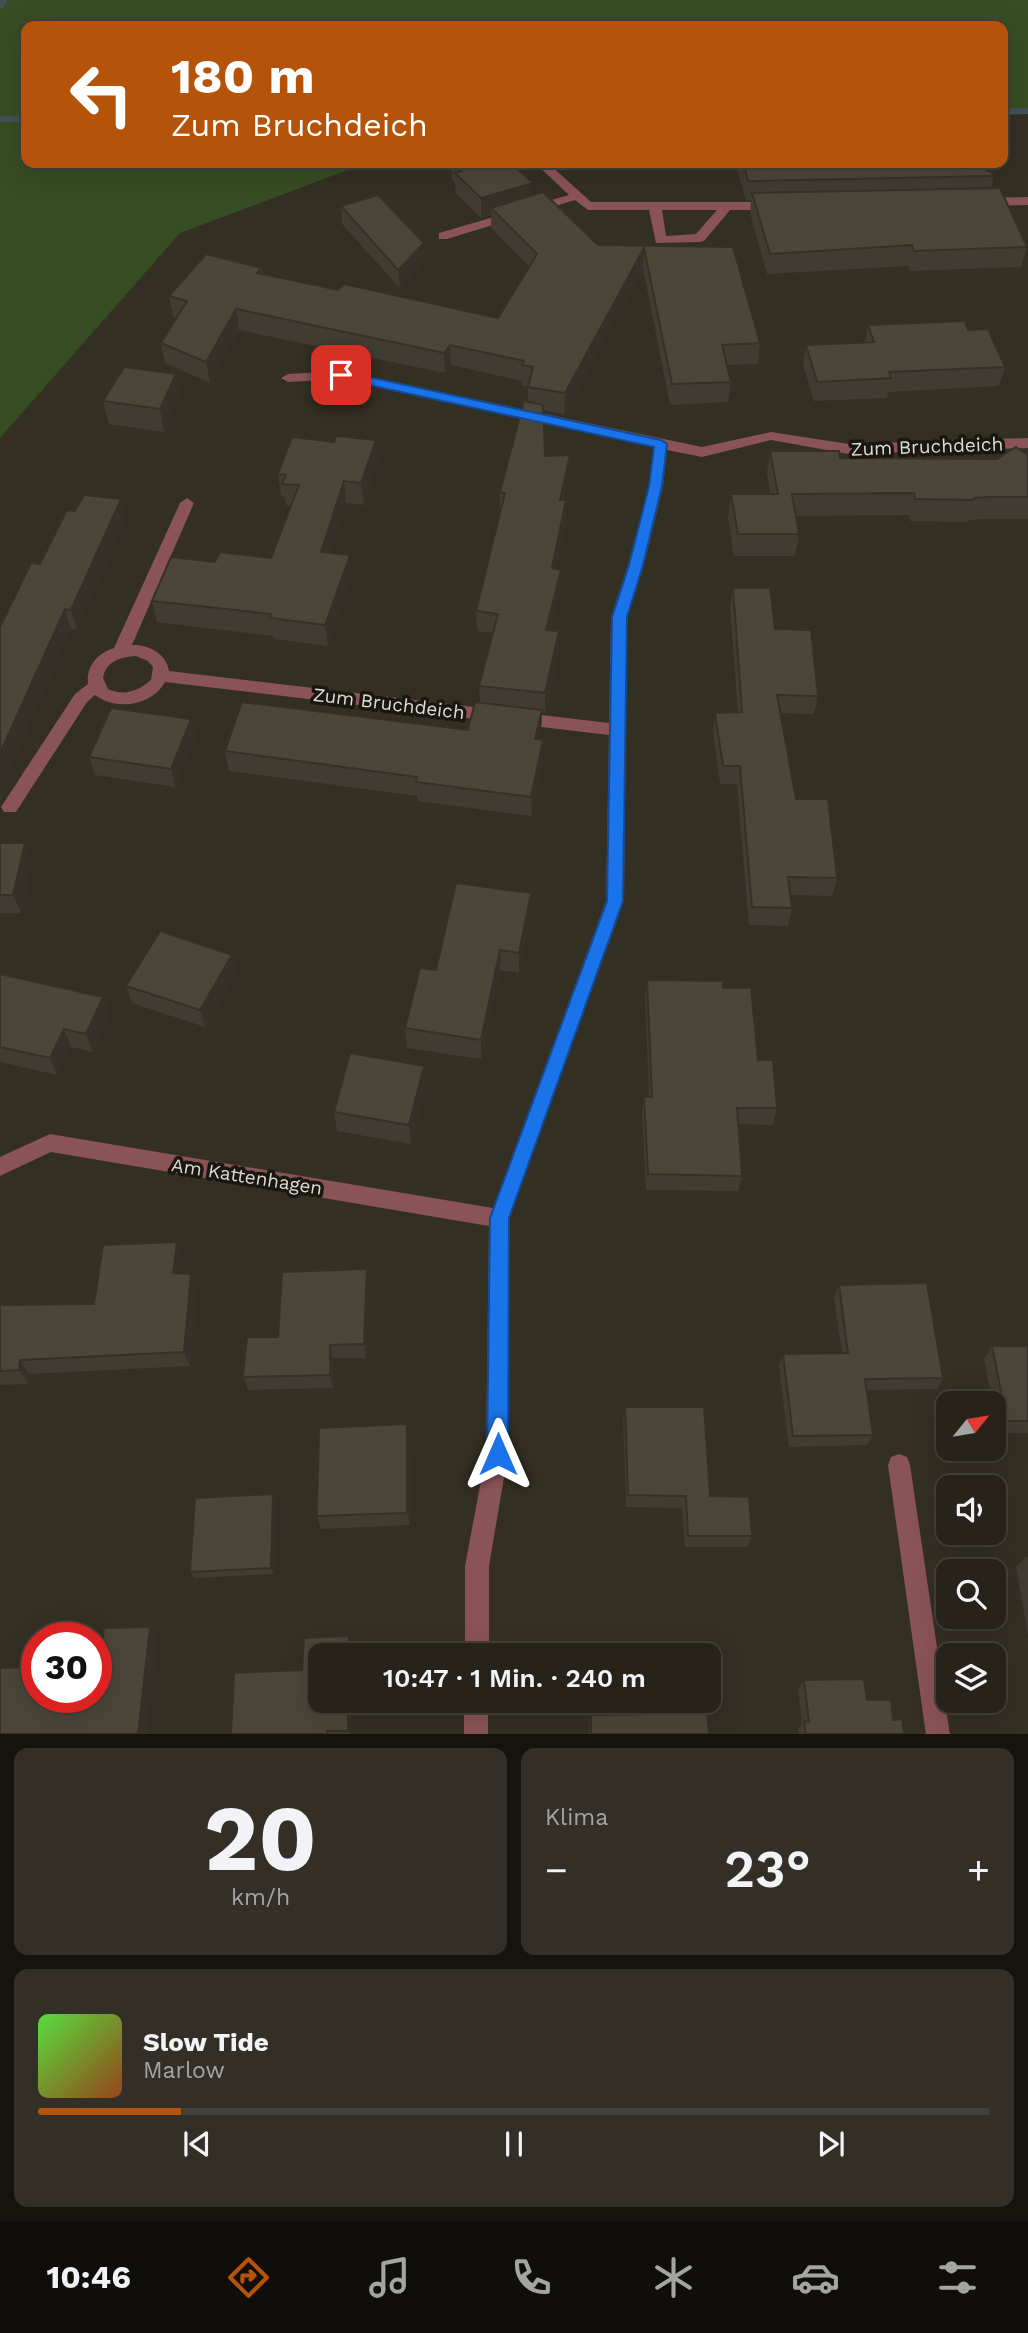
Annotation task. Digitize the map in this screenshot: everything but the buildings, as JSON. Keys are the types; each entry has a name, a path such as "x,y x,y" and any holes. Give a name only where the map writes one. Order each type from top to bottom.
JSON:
{"street":[{"path":"546,168 588,206 781,206"},
{"path":"443,236 577,196"},
{"path":"973,202 1028,201"},
{"path":"655,206 660,240 700,238 726,207"},
{"name":"Zum Bruchdeich","path":"288,378 341,375 702,452 771,436 849,450 1028,443"},
{"path":"477,1643 477,1566 498,1454 499,1218 615,901 620,617 652,499 661,444"},
{"path":"121,651 187,503"},
{"path":"138,650 153,654 161,664 162,676 154,688 140,696 122,699 106,696 96,686 94,676 98,666 108,657 121,651 138,650"},
{"name":"Zum Bruchdeich","path":"162,676 616,730"},
{"path":"10,807 81,698 96,686"},
{"name":"Am Kattenhagen","path":"0,1167 50,1143 499,1218"},
{"path":"899,1465 938,1734"},
{"path":"476,1713 476,1734"}],"green space":[{"path":"0,0 1028,0 1028,114 1008,115 1008,21 21,21 21,168 353,168 180,233 0,438"}],"waterway":[{"path":"0,6 3,0"},
{"path":"1008,111 1028,111"},
{"path":"0,119 21,119"}],"route":[{"path":"341,375 661,444 656,486 620,617 615,901 499,1218 498,1454"}]}
